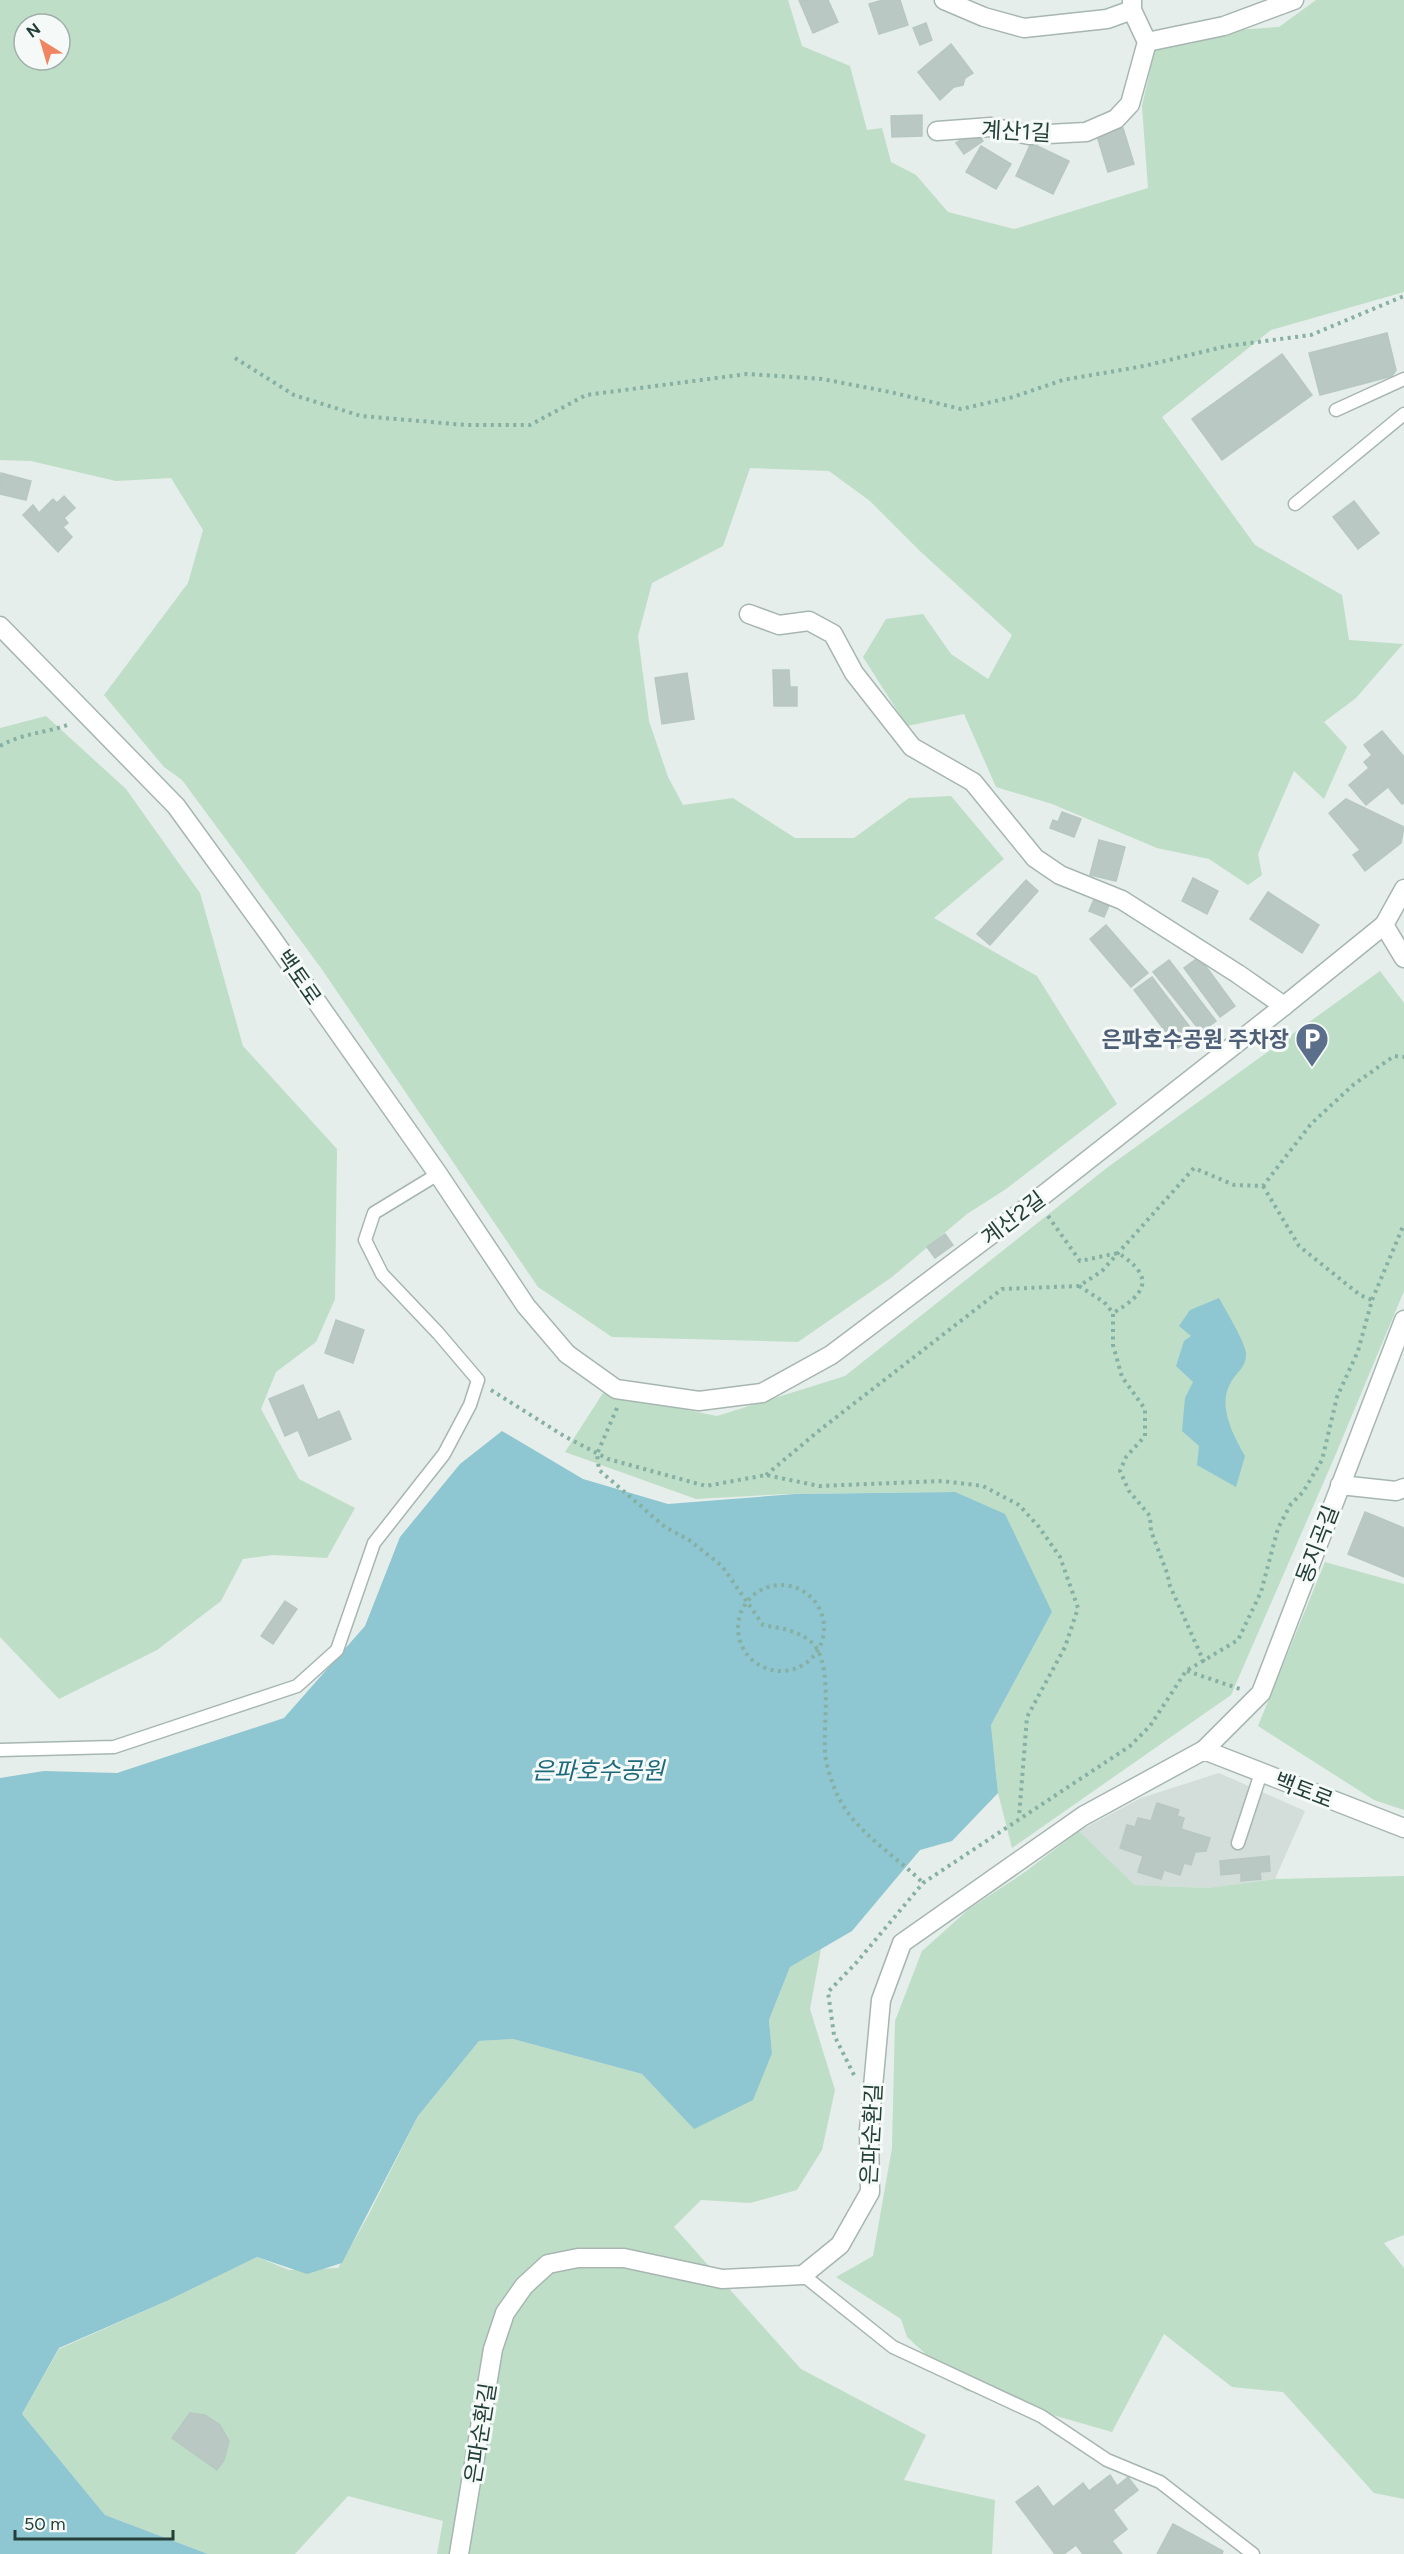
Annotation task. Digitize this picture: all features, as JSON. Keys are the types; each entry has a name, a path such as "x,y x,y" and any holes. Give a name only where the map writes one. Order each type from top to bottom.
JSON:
{"street":[{"path":"944,0 984,17 1024,28 1107,20 1132,5 1147,42 1224,26 1290,1"},
{"name":"계산1길","path":"937,131 991,127 1029,135 1086,132 1116,119 1130,104 1147,42"},
{"path":"749,614 779,625 809,621 833,634 854,673 912,747 973,782 1035,858 1060,875 1122,900 1284,1006"},
{"name":"백토로","path":"0,626 176,806 438,1174 526,1306 567,1354"},
{"name":"계산2길","path":"567,1354 616,1389 699,1401 762,1393 831,1355 1037,1200 1384,925 1404,889"},
{"path":"1384,925 1404,957"},
{"name":"동지곡길","path":"1204,1749 1261,1693 1404,1320"},
{"path":"1340,1485 1396,1491 1404,1488"},
{"name":"백토로","path":"1204,1749 1404,1828"},
{"name":"은파순환길","path":"459,2554 494,2349 505,2313 524,2286 548,2264 578,2258 624,2258 722,2279 803,2275 840,2245 870,2193 870,2120 881,2000 902,1943 1083,1816 1204,1749"}],"lane":[{"path":"1336,410 1404,379"},
{"path":"1295,504 1404,414"},
{"path":"0,1750 114,1747 297,1686 337,1650 374,1543 444,1454 470,1405 478,1380 438,1333 382,1274 365,1240 375,1213 438,1174"},
{"path":"1238,1843 1261,1773"},
{"path":"803,2275 893,2347 1041,2416 1107,2460 1160,2482 1253,2554"}],"path":[{"path":"235,358 294,395 362,416 466,425 530,425 586,395 747,374 822,379 890,392 961,410 1063,381 1144,366 1227,346 1311,335 1404,296"},
{"path":"0,746 19,736 56,729 91,718"},
{"path":"1263,1186 1311,1124 1336,1101 1394,1056 1404,1058"},
{"path":"766,1475 821,1429 1002,1289 1079,1286 1102,1271 1194,1168 1234,1185 1263,1186"},
{"path":"1263,1186 1299,1246 1360,1295 1372,1300"},
{"path":"1037,1200 1080,1261 1118,1253 1135,1264 1142,1283 1140,1294 1132,1302 1113,1313"},
{"path":"858,2082 834,2036 828,1992 856,1963 923,1883 1130,1746 1150,1726 1186,1671 1238,1640 1261,1592 1278,1528 1291,1504 1303,1492 1322,1460 1337,1397 1358,1352 1372,1300 1404,1224"},
{"path":"1079,1286 1104,1302 1113,1313 1113,1345 1122,1377 1145,1409 1145,1436 1126,1457 1120,1471 1129,1491 1150,1516 1151,1531 1170,1586 1204,1662"},
{"path":"478,1380 515,1406 597,1454 706,1486 766,1475 819,1486 942,1482 982,1486 1018,1505 1039,1527 1060,1557 1077,1608 1065,1647 1027,1717 1019,1818"},
{"path":"625,1391 597,1454 599,1470 665,1527 689,1540 722,1566 763,1625 789,1629 811,1641 819,1651"},
{"path":"819,1651 803,1665 789,1670 774,1670 760,1666 749,1657 741,1645 738,1623 746,1602 756,1593 768,1587 782,1585 795,1587 807,1593 816,1604 822,1616 824,1630 819,1651 827,1692 825,1753 834,1787 848,1813 880,1847 923,1883"},
{"path":"1186,1671 1245,1691 1261,1693"}],"shaded area":[{"path":"1219,1773 1305,1811 1275,1879 1207,1888 1135,1885 1079,1831 1141,1798"}],"green space":[{"path":"0,0 788,0 802,46 850,66 867,130 882,128 891,162 916,175 948,212 1014,229 1148,188 1142,106 1155,48 1189,44 1235,30 1279,27 1316,0 1404,0 1404,292 1271,330 1162,417 1255,545 1342,595 1349,640 1403,644 1356,698 1324,722 1347,747 1324,799 1294,771 1258,854 1262,875 1248,885 1209,859 1157,848 1052,804 996,787 964,714 907,726 863,657 886,619 923,614 951,654 988,679 1012,635 921,552 870,501 829,471 750,468 723,546 652,583 638,636 649,721 668,777 683,805 733,798 795,838 854,838 909,798 951,796 1004,859 934,918 1037,976 1117,1104 1006,1189 967,1214 892,1277 798,1342 612,1337 538,1287 321,968 182,780 164,767 104,695 188,583 203,530 171,478 116,481 31,461 0,460"},
{"path":"46,716 126,789 200,893 243,1046 337,1149 335,1299 316,1342 276,1372 261,1409 299,1479 355,1508 327,1558 273,1555 243,1559 221,1601 157,1650 59,1699 0,1637 0,728"},
{"path":"1380,971 1404,1003 1404,1291 1332,1463 1231,1695 1012,1848 998,1793 991,1725 1052,1612 955,1492 787,1494 696,1499 565,1452 603,1393 717,1416 845,1376 1108,1167"},
{"path":"1325,1562 1404,1584 1404,1810 1374,1800 1258,1726"},
{"path":"1079,1831 1135,1885 1207,1888 1275,1879 1404,1876 1404,2235 1384,2243 1404,2268 1404,2499 1374,2493 1283,2392 1232,2387 1164,2334 1112,2432 965,2390 907,2337 901,2319 836,2277 873,2256 892,2148 895,2021 922,1951 969,1909 1025,1872"},
{"path":"821,1949 810,2009 835,2090 822,2150 797,2190 750,2203 701,2200 674,2227 801,2369 926,2435 904,2480 995,2500 992,2554 437,2554 443,2521 348,2496 295,2554 208,2554 105,2515 22,2414 59,2349 169,2300 257,2257 289,2270 338,2268 368,2216 418,2116 479,2041 513,2039 642,2074 694,2128 772,2053 769,2020 790,1967"}],"water":[{"path":"1219,1298 1239,1334 1246,1353 1245,1362 1227,1391 1226,1400 1228,1420 1245,1456 1236,1487 1197,1465 1199,1446 1182,1431 1185,1398 1193,1382 1176,1366 1184,1341 1191,1336 1179,1326 1190,1310"},
{"name":"은파호수공원","path":"502,1431 583,1479 668,1504 795,1494 955,1492 1005,1514 1052,1612 991,1725 998,1793 952,1841 920,1850 852,1931 790,1967 769,2020 772,2053 753,2100 694,2129 642,2074 513,2039 479,2041 418,2116 342,2263 307,2274 257,2257 169,2300 59,2348 22,2414 105,2515 208,2554 0,2554 0,1778 44,1771 117,1773 284,1718 365,1626 400,1537 460,1464"}],"building":[{"path":"799,0 828,0 838,22 813,33"},
{"path":"883,0 900,0 908,25 879,34 869,4"},
{"path":"926,23 932,40 920,45 913,28"},
{"path":"951,44 973,73 965,78 963,85 954,87 940,100 918,72"},
{"path":"922,115 922,136 892,137 891,116"},
{"path":"1123,128 1134,164 1108,172 1097,136"},
{"path":"976,130 983,141 964,154 956,143"},
{"path":"1031,143 1069,161 1053,194 1016,176"},
{"path":"981,146 1011,164 996,189 966,172"},
{"path":"1387,333 1396,370 1392,376 1320,395 1309,353"},
{"path":"1282,354 1312,395 1222,460 1192,419"},
{"path":"1,473 31,481 26,500 0,494"},
{"path":"64,496 75,508 64,518 68,523 63,527 72,537 58,552 23,515 33,505 39,513 53,499 57,503"},
{"path":"1354,501 1379,533 1358,549 1333,517"},
{"path":"773,670 789,670 790,687 797,687 797,706 774,706"},
{"path":"687,673 694,719 662,724 655,678"},
{"path":"1382,731 1404,757 1404,803 1402,804 1388,787 1366,805 1349,785 1369,768 1364,762 1372,755 1364,745"},
{"path":"1346,799 1404,827 1401,843 1365,871 1353,855 1360,850 1329,813"},
{"path":"1062,812 1081,819 1074,837 1050,828 1053,820 1058,822"},
{"path":"1099,840 1125,847 1116,881 1090,875"},
{"path":"1193,878 1218,891 1207,914 1182,901"},
{"path":"1026,880 1038,891 990,945 977,934"},
{"path":"1268,892 1319,925 1302,953 1250,919"},
{"path":"1095,897 1110,903 1104,917 1089,911"},
{"path":"1106,925 1148,973 1131,987 1090,939"},
{"path":"1199,957 1235,1006 1220,1017 1184,968"},
{"path":"1169,960 1216,1021 1201,1032 1153,972"},
{"path":"1152,977 1196,1035 1178,1048 1134,990"},
{"path":"945,1234 953,1245 935,1258 927,1247"},
{"path":"336,1320 364,1330 353,1363 325,1353"},
{"path":"303,1385 318,1420 339,1411 351,1439 309,1456 298,1430 285,1436 269,1399"},
{"path":"1365,1512 1404,1528 1404,1577 1348,1554"},
{"path":"285,1601 297,1609 273,1644 261,1636"},
{"path":"1157,1803 1179,1810 1177,1816 1184,1818 1181,1829 1210,1838 1206,1851 1195,1852 1191,1865 1184,1863 1180,1875 1164,1870 1161,1879 1138,1872 1143,1856 1120,1848 1127,1825 1135,1827 1138,1818 1151,1821"},
{"path":"1269,1856 1270,1871 1260,1872 1261,1879 1241,1881 1241,1873 1221,1875 1220,1861"},
{"path":"190,2413 205,2415 220,2425 229,2441 224,2460 217,2470 172,2438"},
{"path":"1110,2475 1117,2486 1128,2477 1138,2490 1113,2510 1127,2529 1112,2541 1122,2554 1083,2554 1076,2545 1064,2554 1055,2554 1016,2502 1038,2486 1053,2507 1083,2483 1089,2491"},
{"path":"1173,2524 1223,2551 1222,2554 1157,2554"}],"place":[{"name":"은파호수공원 주차장","path":"1312,1068"}]}
